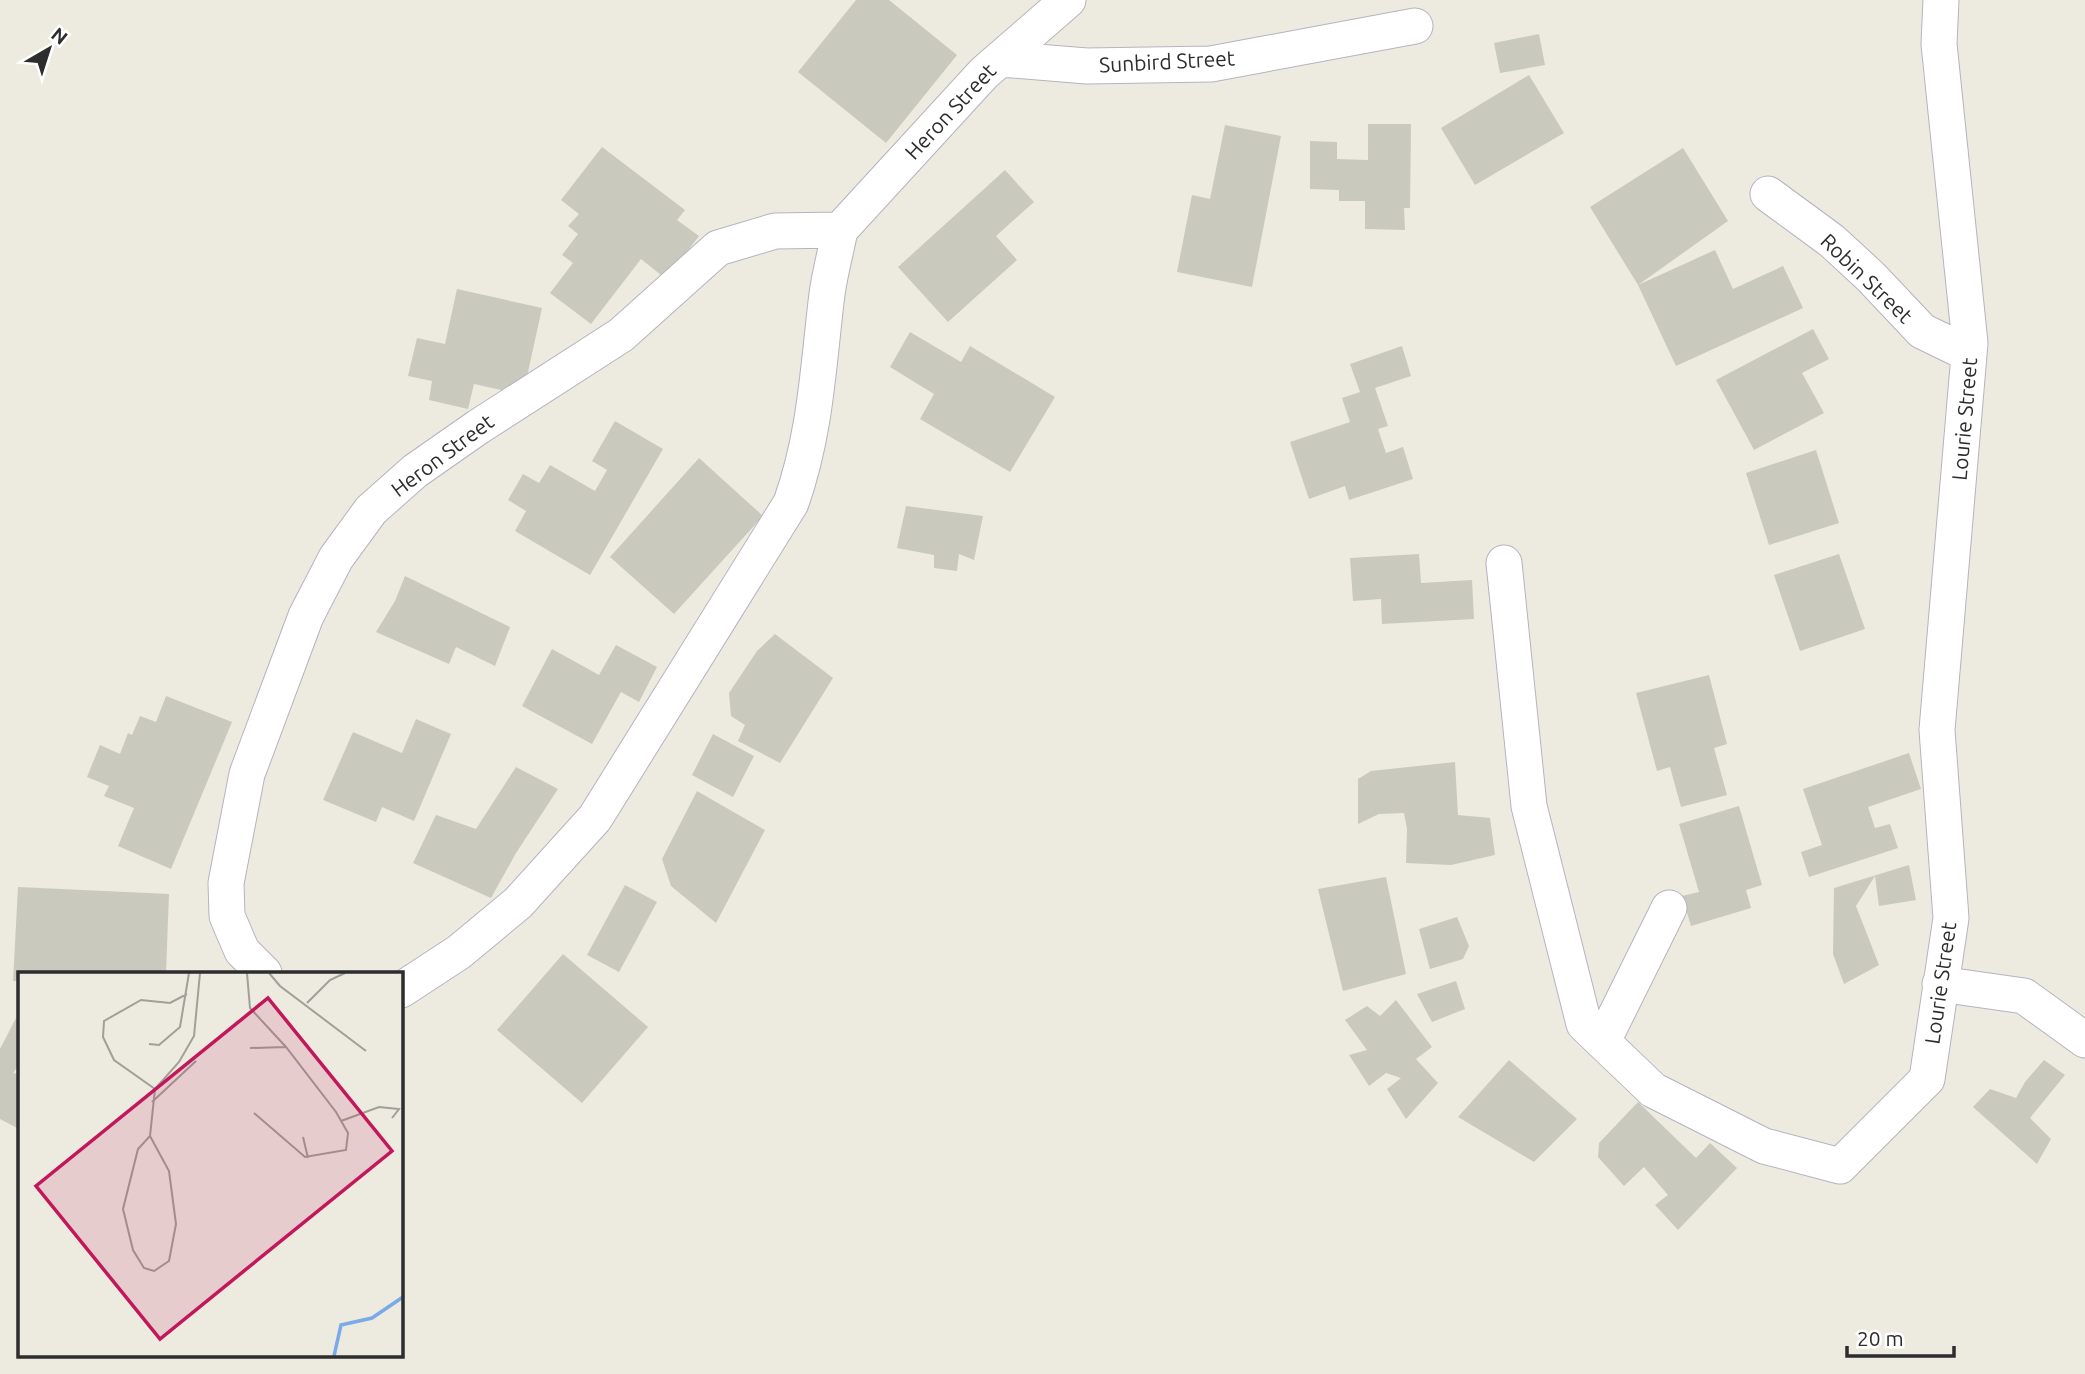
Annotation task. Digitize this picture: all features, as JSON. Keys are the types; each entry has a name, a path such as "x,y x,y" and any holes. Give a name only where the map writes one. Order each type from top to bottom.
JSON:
{"street":[{"name":"Heron Street","path":"263,972 242,951 227,916 226,883 247,774 306,616 336,558 371,510 436,456 621,335 718,248 775,231 840,230 984,73 1068,0"},
{"name":"Lourie Street","path":"1504,563 1529,806 1584,1024 1653,1090 1764,1146 1840,1166 1927,1079 1951,918 1937,730 1970,343 1940,44 1941,0"},
{"name":"Sunbird Street","path":"1000,59 1087,66 1211,64 1415,26"},
{"name":"Robin Street","path":"1768,194 1832,241 1871,277 1922,331 1959,349 1970,343"},
{"path":"402,989 459,953 518,904 595,818 791,503 804,466 812,430 828,290 840,230"},
{"path":"1603,1041 1669,908"},
{"path":"1941,984 2024,996 2085,1040"}],"building":[{"path":"856,0 889,0 957,55 886,143 798,72"},
{"path":"1539,34 1545,65 1500,73 1494,43"},
{"path":"1529,75 1564,133 1475,185 1441,128"},
{"path":"1368,124 1411,124 1410,208 1404,208 1405,230 1365,229 1365,201 1339,201 1339,190 1310,189 1310,141 1337,142 1337,159 1368,160"},
{"path":"1225,125 1281,136 1252,287 1177,272 1192,195 1210,199"},
{"path":"602,147 685,210 677,220 699,236 666,279 641,259 591,324 550,293 573,263 562,255 578,234 568,226 579,214 561,200"},
{"path":"1683,148 1728,221 1638,285 1590,207"},
{"path":"1005,170 1034,202 996,236 1017,260 948,322 898,267"},
{"path":"1715,250 1733,289 1783,266 1803,308 1676,366 1638,285"},
{"path":"457,289 542,308 523,395 474,384 468,409 429,400 432,381 408,376 417,338 445,344"},
{"path":"1813,329 1829,359 1802,373 1824,413 1754,450 1716,380"},
{"path":"910,332 961,362 970,346 1055,397 1010,472 920,419 934,394 890,367"},
{"path":"1402,346 1411,376 1375,388 1388,426 1378,429 1386,453 1403,447 1413,479 1349,500 1345,486 1309,499 1290,442 1350,422 1342,398 1360,392 1350,364"},
{"path":"615,421 663,449 590,575 515,531 526,511 508,500 523,474 539,483 550,465 595,491 607,470 592,461"},
{"path":"1816,450 1839,523 1769,545 1746,473"},
{"path":"699,458 763,516 674,614 610,557"},
{"path":"906,506 983,516 974,560 959,554 957,571 934,568 934,555 897,548"},
{"path":"1419,554 1421,583 1472,580 1474,619 1382,624 1381,599 1353,601 1350,558"},
{"path":"1839,554 1865,629 1800,651 1774,575"},
{"path":"405,576 510,627 495,666 456,647 449,664 376,632 395,601"},
{"path":"775,634 833,678 780,763 738,741 745,725 731,716 729,693 757,651"},
{"path":"616,645 657,667 639,702 621,692 592,744 522,706 552,649 599,675"},
{"path":"1709,675 1727,744 1714,748 1727,795 1681,807 1670,767 1657,771 1636,693"},
{"path":"166,696 232,722 171,869 118,846 134,808 104,796 109,786 87,777 100,745 120,754 128,733 132,735 140,716 156,722"},
{"path":"416,719 451,734 414,821 382,807 376,822 323,800 353,732 402,753"},
{"path":"713,734 754,756 733,797 692,775"},
{"path":"1909,753 1921,789 1868,807 1875,828 1890,824 1898,848 1809,877 1801,852 1822,845 1803,789"},
{"path":"1455,762 1458,815 1490,818 1495,855 1451,865 1406,863 1407,829 1404,813 1379,814 1358,824 1358,779 1371,771"},
{"path":"516,767 558,789 516,853 491,898 413,863 436,815 476,829"},
{"path":"697,791 765,830 716,923 671,886 662,859"},
{"path":"1739,806 1762,885 1746,890 1751,908 1691,926 1682,896 1699,892 1679,824"},
{"path":"1909,865 1916,900 1879,906 1875,876 1856,906 1879,965 1844,984 1833,954 1834,888"},
{"path":"1386,877 1406,974 1343,991 1318,889"},
{"path":"625,885 657,902 619,972 587,955"},
{"path":"18,887 169,894 166,972 18,972 18,981 13,981"},
{"path":"1457,917 1469,946 1463,959 1430,969 1419,929"},
{"path":"563,954 648,1027 582,1103 497,1030"},
{"path":"1456,981 1465,1009 1432,1022 1417,994"},
{"path":"1396,1000 1432,1047 1416,1059 1438,1083 1406,1119 1387,1089 1401,1078 1386,1073 1369,1086 1349,1055 1367,1050 1345,1020 1367,1006 1380,1016"},
{"path":"16,1018 18,1066 13,1073 18,1074 18,1128 0,1119 0,1049"},
{"path":"1509,1060 1577,1119 1534,1162 1458,1117"},
{"path":"2044,1060 2065,1075 2030,1118 2051,1139 2037,1164 1973,1107 1990,1089 2016,1098 2025,1082"},
{"path":"1638,1102 1696,1158 1710,1143 1737,1168 1678,1230 1655,1205 1668,1195 1644,1167 1624,1186 1598,1157 1599,1143"}]}
